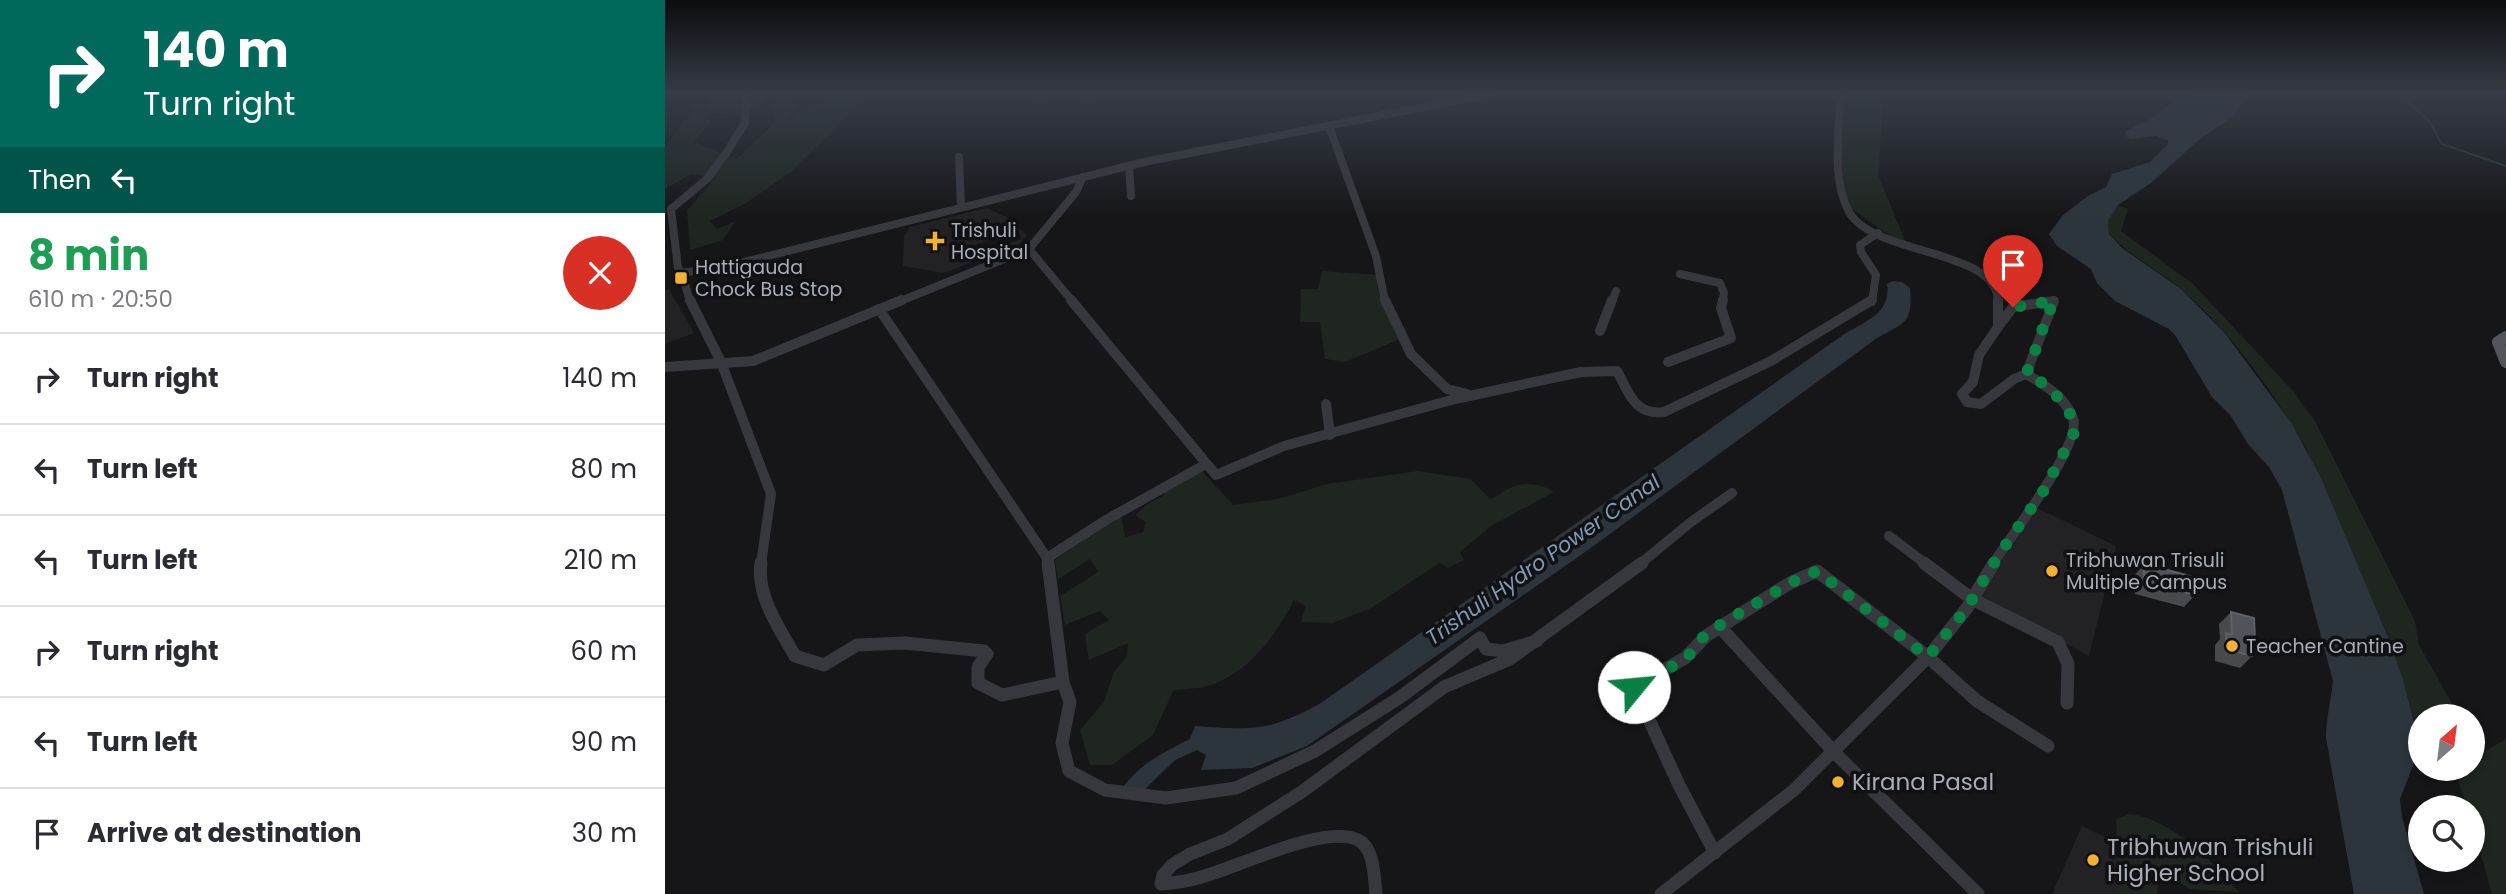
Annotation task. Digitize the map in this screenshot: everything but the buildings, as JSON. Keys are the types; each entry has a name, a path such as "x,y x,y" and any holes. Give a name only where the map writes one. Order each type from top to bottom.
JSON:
{"main road":[{"path":"2506,337 2498,342 2506,362"}],"street":[{"path":"738,135 707,179 671,209 676,241 674,250 690,302 721,362 771,494 760,572 769,609 795,656 824,666 857,646 905,643 984,651 987,654 978,667 978,683 1002,695 1063,682"},
{"path":"682,273 732,265 1129,166 1285,135"},
{"path":"1332,135 1375,256 1386,306 1411,354 1447,389 1477,395"},
{"path":"1839,135 1837,177 1849,213 1878,233 1908,248 1954,259 1989,279 1998,296 1998,327"},
{"path":"959,157 961,207"},
{"path":"1129,166 1131,196"},
{"path":"665,367 753,361 1029,249 1076,192 1083,177"},
{"path":"1029,249 1216,475 1284,446 1477,395 1603,370 1617,371 1633,406 1649,414 1664,412 1771,361 1872,302 1875,275 1861,253 1860,245 1878,233"},
{"path":"1668,362 1731,338 1721,308 1724,293 1720,283 1680,274"},
{"path":"1600,331 1616,291"},
{"path":"2054,301 2045,320 2039,347 2026,374 2014,379 1981,404 1967,402 1962,394 1973,382 1979,355 1998,327 2013,307 2054,301"},
{"path":"879,309 1047,558 1063,682 1070,702 1062,743 1069,771 1105,790 1167,798 1236,788 1315,751 1399,698 1480,639 1486,649 1503,651 1537,641"},
{"path":"1661,894 1794,790 1834,752 1928,657 1972,598 2044,490 2074,433 2073,418 2050,387 2026,374"},
{"path":"1326,404 1330,435"},
{"path":"1047,558 1106,520 1206,464"},
{"path":"1376,894 1371,859 1359,840 1341,835 1281,848 1224,871 1179,885 1161,884 1163,875 1172,865 1190,854 1229,839 1303,791 1444,687 1510,659 1537,641 1624,578 1691,522 1732,493"},
{"path":"1889,536 1972,598 2058,642 2068,664 2067,703"},
{"path":"1715,853 1679,785 1634,687 1658,676 1693,652 1705,634 1759,601 1817,571 1928,657 1977,701 2048,746"},
{"path":"1720,627 1834,752 1978,894"}],"shaded area":[{"path":"674,135 700,135 693,142 737,159 762,135 828,135 791,172 746,203 710,221 717,229 736,221 723,240 690,250 687,210 709,186 713,177 691,174 665,189 665,147"},
{"path":"1840,135 1881,135 1878,175 1908,248 1846,205"},
{"path":"2118,205 2128,209 2121,231 2193,284 2294,392 2316,423 2415,621 2419,645 2452,704 2409,704 2387,635 2306,448 2280,405 2217,324 2181,289 2109,234 2108,221"},
{"name":"Trishuli Hospital","path":"987,208 1008,218 1027,235 1020,244 944,273 903,266 904,237 910,227","holes":["1018,231 1022,239 965,257 962,249"]},
{"path":"1322,271 1377,275 1377,289 1398,340 1345,362 1325,359 1320,322 1300,322 1301,289 1318,289"},
{"path":"669,289 694,333 665,344 665,290"},
{"path":"1200,469 1233,505 1278,499 1327,484 1418,471 1471,479 1490,499 1507,489 1527,484 1539,485 1554,492 1491,526 1460,552 1464,560 1448,568 1439,563 1371,608 1333,623 1301,622 1306,606 1294,600 1262,649 1241,668 1211,685 1173,691 1153,735 1112,765 1090,765 1080,730 1104,702 1114,672 1127,656 1128,643 1089,660 1085,634 1109,620 1100,611 1065,625 1060,596 1098,572 1090,559 1058,579 1055,560 1121,515 1125,537 1143,532 1146,522 1135,516 1145,506 1164,495 1163,490"},
{"name":"Tribhuwan Trisuli Multiple Campus","path":"2037,508 2116,546 2089,656 1978,596"},
{"path":"2506,739 2506,894 2492,894 2485,869 2485,795 2463,795 2458,781 2485,781 2485,751"},
{"path":"2130,814 2160,824 2190,843 2239,892 2190,889 2172,878 2158,884 2157,894 2115,894 2119,881 2116,819"},
{"name":"Tribhuwan Trishuli Higher School","path":"2082,826 2118,844 2119,881 2115,894 2052,894"}],"water":[{"path":"2125,135 2206,135 2151,183 2118,205 2108,221 2109,234 2122,248 2181,289 2224,332 2292,424 2321,478 2387,635 2409,704 2408,778 2400,799 2408,838 2408,872 2418,872 2424,894 2354,894 2326,738 2333,681 2282,490 2269,467 2248,444 2231,416 2212,397 2175,335 2169,329 2115,301 2097,283 2091,269 2057,246 2049,234 2063,215 2088,196 2106,187 2112,174 2150,162 2168,144 2168,141 2156,136 2130,139"},
{"name":"Trishuli Hydro Power Canal","path":"1893,281 1902,282 1910,288 1910,309 1901,325 1877,338 1588,550 1307,746 1252,768 1201,770 1206,755 1197,750 1175,760 1142,792 1121,790 1143,766 1190,739 1195,726 1260,727 1287,719 1321,703 1843,335 1875,316 1885,302 1887,284"}],"waterway":[{"path":"2437,135 2442,144 2506,166"}],"place":[{"name":"Trishuli Hospital","path":"935,241"},
{"name":"Hattigauda Chock Bus Stop","path":"681,278"},
{"name":"Tribhuwan Trisuli Multiple Campus","path":"2052,571"},
{"name":"Teacher Cantine","path":"2232,646"},
{"name":"Kirana Pasal","path":"1838,782"},
{"name":"Tribhuwan Trishuli Higher School","path":"2093,860"}],"route":[{"path":"1634,687 1658,676 1693,652 1705,634 1790,583 1817,571 1928,657 1967,608 1998,556 2044,490 2074,433 2073,418 2050,387 2026,374 2039,347 2045,320 2054,301 2013,307"}]}
